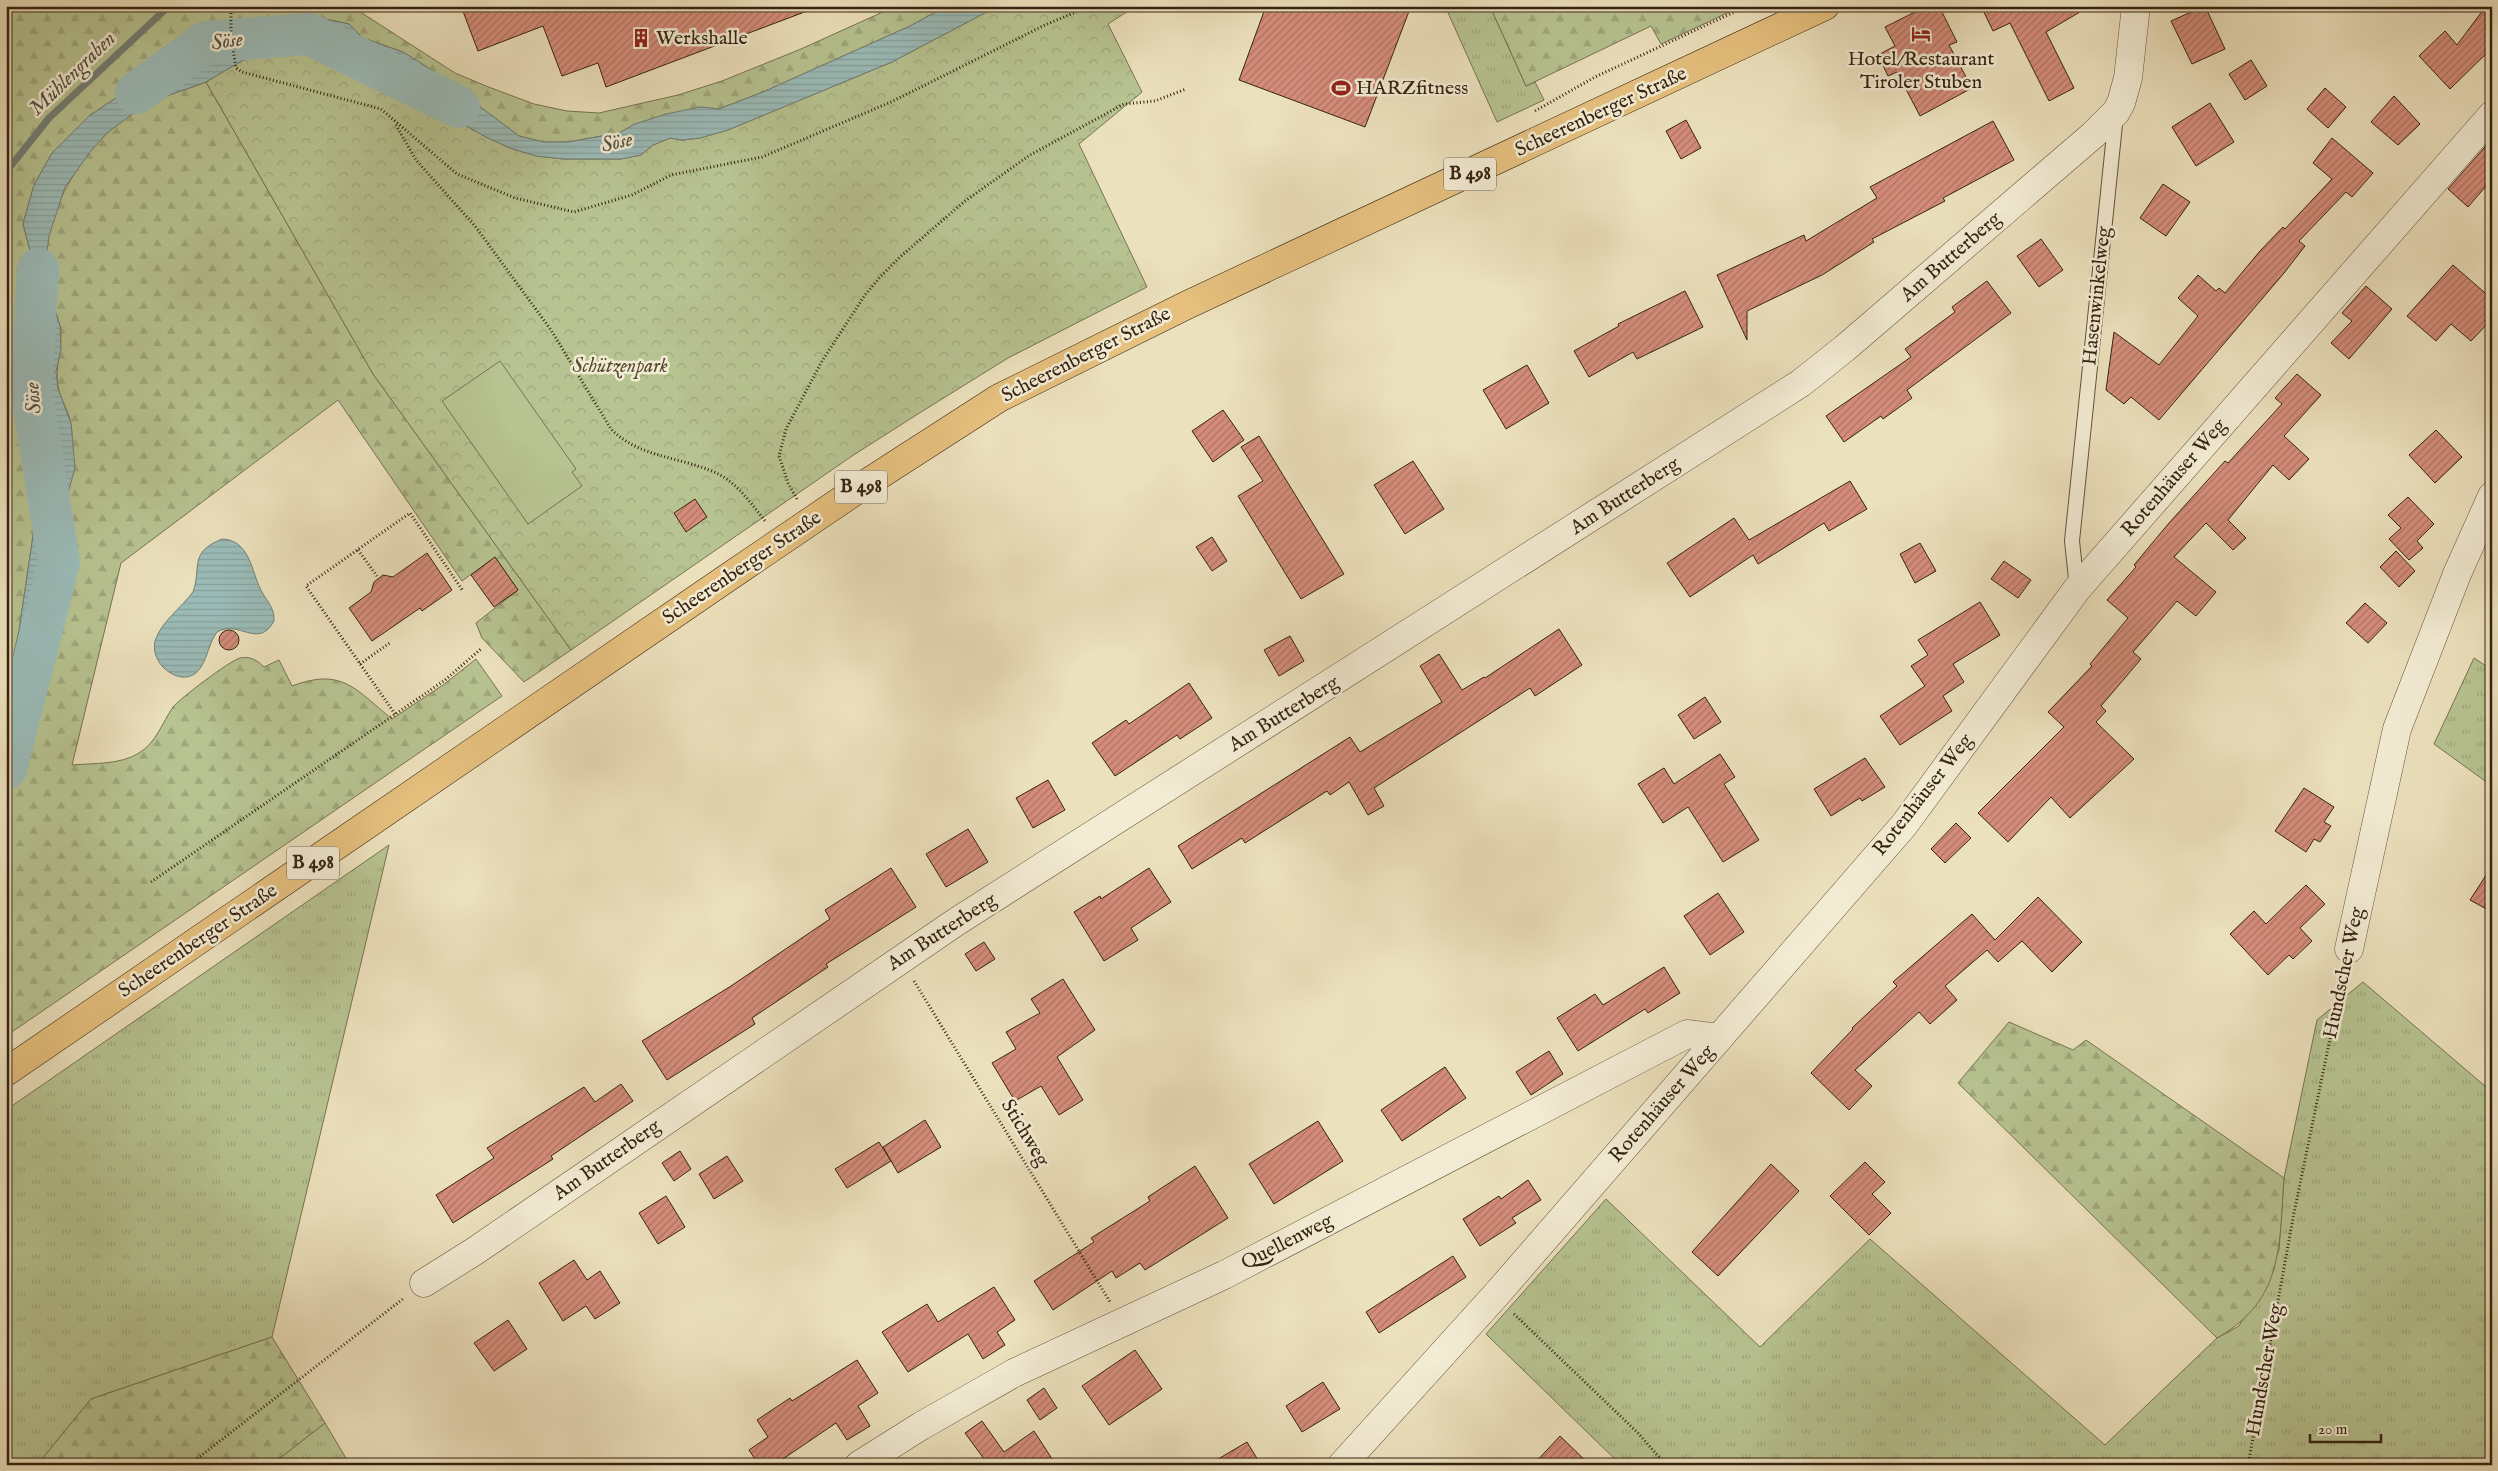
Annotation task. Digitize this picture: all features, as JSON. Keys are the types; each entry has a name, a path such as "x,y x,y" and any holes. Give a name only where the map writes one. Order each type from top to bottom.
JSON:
{"main road":[{"name":"Scheerenberger Straße","path":"6,1072 859,488 999,398 1187,304 1825,6"}],"street":[{"name":"Hasenwinkelweg","path":"2116,112 2128,78 2136,6"},
{"name":"Am Butterberg","path":"424,1283 475,1251 901,959 1800,383 1845,348 2093,135 2116,112"},
{"name":"Rotenhäuser Weg","path":"1342,1465 1495,1296 1904,825 2077,588 2492,115"},
{"name":"Hundscher Weg","path":"2349,949 2397,729 2457,574 2492,496"},
{"name":"Quellenweg","path":"859,1465 921,1426 1014,1373 1224,1275 1687,1034 1719,1038"}],"lane":[{"name":"Hasenwinkelweg","path":"2077,588 2072,541 2116,112"}],"path":[{"path":"6,8 10,6"},
{"path":"231,6 230,37 236,68 242,72 382,108 395,122 457,174 515,198 574,212 632,195 671,176 762,157 891,102 1045,25 1090,6"},
{"path":"1527,116 1595,77 1747,6"},
{"path":"799,503 788,483 779,456 786,429 822,361 865,295 881,276 900,257 965,201 1030,155 1124,104 1155,101 1186,89"},
{"path":"395,122 416,160 475,226 546,323 611,429 619,438 645,450 710,470 726,478 742,491 768,525"},
{"path":"395,714 306,586 410,513 463,591"},
{"path":"358,550 376,576"},
{"path":"360,664 391,642"},
{"path":"151,882 445,680 482,648"},
{"name":"Hundscher Weg","path":"2248,1465 2294,1213 2349,949"},
{"name":"Stichweg","path":"901,959 1123,1323"},
{"path":"190,1465 424,1283"},
{"path":"1495,1296 1638,1433 1666,1465"}],"green space":[{"path":"6,6 351,6 455,73 534,104 567,111 599,113 678,95 722,81 801,49 896,6 947,6 910,26 763,92 719,109 700,107 635,124 619,133 568,142 543,142 519,136 427,67 403,52 363,38 349,24 325,19 258,29 246,28 237,39 198,56 168,63 89,116 52,153 34,185 23,224 31,254 27,277 30,317 38,335 40,348 39,364 28,396 37,423 35,522 19,631 6,689"},
{"name":"Schützenpark","path":"998,6 1136,6 1108,24 1142,92 1079,144 1147,287 1008,358 921,412 852,456 571,650 373,374 206,82 250,56 275,50 358,53 376,60 393,71 456,120 510,148 536,156 564,159 621,159 641,155 653,145 670,138 682,140 700,138 728,130 892,62"},
{"path":"1445,6 1497,6 1493,13 1526,86 1535,82 1544,100 1497,122"},
{"path":"1497,6 1742,6 1661,44 1651,26 1526,86 1493,13"},
{"path":"206,82 373,374 571,650 524,682 482,638 476,623 518,590 495,557 462,581 338,400 121,563 72,765 115,762 139,753 150,744 177,703 216,672 240,658 253,659 264,667 279,660 292,686 324,679 336,680 347,684 392,719 443,685 476,659 502,696 6,1036 6,757 54,560 57,527 72,438 69,415 59,391 57,379 61,341 60,326 46,283 45,257 49,231 58,204 71,179 87,155 106,134 127,116 149,103"},
{"path":"500,361 576,469 572,472 582,486 528,524 442,401"},
{"path":"2474,658 2492,670 2492,786 2434,744"},
{"path":"389,845 272,1337 91,1399 37,1465 6,1465 6,1110"},
{"path":"2363,982 2492,1092 2492,1465 1621,1465 1486,1334 1606,1199 1760,1347 1870,1239 2105,1445 2217,1338 2239,1326 2279,1250 2284,1178 2317,1020"},
{"path":"2009,1022 2073,1050 2086,1040 2284,1178 2281,1226 2274,1269 2266,1289 2255,1307 2239,1323 2217,1338 1958,1083"},
{"path":"272,1337 325,1423 271,1465 37,1465 91,1399"},
{"path":"325,1423 350,1465 271,1465"}],"water":[{"path":"947,6 998,6 892,62 728,130 700,138 682,140 670,138 653,145 641,155 621,159 564,159 536,156 510,148 456,120 393,71 376,60 358,53 276,50 250,56 206,82 147,103 107,133 90,152 65,187 49,236 45,266 46,284 60,326 61,349 56,372 58,389 71,423 75,468 55,539 54,560 6,757 6,689 19,631 35,522 37,423 28,396 39,364 40,348 26,298 31,254 23,224 34,185 52,153 89,116 168,63 198,56 237,39 240,29 258,29 325,19 349,24 363,38 403,52 427,67 519,136 543,142 568,142 619,133 635,124 666,114 700,107 719,109 763,92 910,26"},
{"path":"222,539 238,544 243,549 251,563 261,591 273,611 274,621 268,629 261,633 255,634 233,629 217,632 197,672 187,677 177,676 162,666 158,660 154,644 166,621 193,592 200,555 211,544"}],"building":[{"name":"Werkshalle","path":"461,6 815,6 815,8 606,87 598,63 562,76 543,26 478,51"},
{"path":"1266,6 1411,6 1365,127 1239,80"},
{"path":"1927,6 1939,6 1957,42 1949,45 1972,88 1920,116 1897,72 1888,76 1878,55 1895,46 1885,27"},
{"path":"1981,6 2090,6 2046,32 2074,88 2049,101 2010,23 1993,31"},
{"path":"2205,6 2225,49 2192,64 2171,21"},
{"path":"2486,6 2492,6 2492,48 2450,89 2419,56 2445,31 2457,45"},
{"path":"2251,60 2267,86 2245,100 2229,74"},
{"path":"2325,88 2346,107 2328,128 2307,109"},
{"path":"2394,96 2420,124 2398,145 2371,122"},
{"path":"2210,103 2234,142 2196,166 2172,127"},
{"path":"1686,120 1701,148 1681,159 1666,131"},
{"path":"1993,121 2014,160 1943,198 1945,201 1872,239 1874,242 1822,275 1747,311 1747,340 1717,275 1804,235 1806,241 1877,198 1870,187"},
{"path":"2332,138 2373,173 2352,197 2346,192 2299,241 2305,246 2284,273 2159,420 2131,397 2124,404 2106,390 2114,332 2159,365 2198,316 2178,298 2198,275 2216,291 2219,288 2225,293 2260,251 2283,227 2285,229 2332,179 2313,163"},
{"path":"2492,139 2492,179 2468,207 2448,189"},
{"path":"2163,184 2190,202 2166,236 2140,218"},
{"path":"2041,239 2063,270 2039,287 2017,256"},
{"path":"2453,265 2492,299 2492,319 2471,341 2451,324 2436,341 2407,316"},
{"path":"1987,281 2011,313 1907,390 1912,398 1883,419 1881,416 1844,442 1826,416 1911,357 1905,349 1955,312 1952,307"},
{"path":"2366,286 2392,309 2349,359 2331,343 2352,321 2342,313"},
{"path":"1685,291 1703,327 1637,359 1633,352 1589,377 1574,351 1619,326 1618,324"},
{"path":"1527,365 1549,403 1506,429 1483,390"},
{"path":"2297,374 2321,395 2284,436 2309,459 2289,480 2273,465 2228,520 2246,538 2233,550 2206,523 2174,557 2216,592 2196,616 2177,601 2133,652 2141,659 2101,706 2106,711 2096,722 2134,759 2070,818 2051,797 2008,842 1978,813 2064,727 2048,712 2092,666 2090,664 2128,618 2107,600 2136,567 2134,565 2169,523 2225,461 2228,463 2282,404 2275,398"},
{"path":"1223,410 1244,440 1213,462 1192,431"},
{"path":"2436,430 2462,457 2435,483 2409,455"},
{"path":"1259,436 1344,574 1301,599 1238,496 1263,481 1241,447"},
{"path":"1413,461 1444,509 1405,534 1374,485"},
{"path":"1850,481 1867,509 1829,531 1824,523 1758,564 1753,555 1690,597 1667,563 1734,518 1749,540"},
{"path":"2408,497 2434,524 2417,541 2423,548 2409,560 2389,539 2401,528 2388,515"},
{"path":"695,499 707,517 686,532 674,513"},
{"path":"1212,537 1227,561 1212,571 1196,547"},
{"path":"1920,543 1936,571 1915,583 1900,554"},
{"path":"2396,551 2415,571 2399,587 2380,567"},
{"path":"427,553 452,590 422,611 420,608 372,641 349,608 371,592 374,582 383,575 393,577"},
{"path":"495,557 518,590 494,607 471,575"},
{"path":"2004,561 2031,580 2018,598 1991,579"},
{"path":"1980,602 2000,635 1953,664 1964,682 1943,696 1952,711 1900,745 1880,716 1925,686 1911,666 1928,655 1918,640"},
{"path":"2365,603 2387,623 2368,643 2346,623"},
{"path":"1559,629 1582,665 1535,696 1530,688 1374,788 1384,806 1368,815 1349,782 1330,795 1327,791 1245,843 1242,838 1192,869 1178,846 1350,737 1360,752 1442,702 1420,666 1439,654 1462,690 1485,678"},
{"path":"229,630 236,633 239,640 236,647 229,650 222,647 219,640 222,633"},
{"path":"1290,636 1304,661 1279,676 1264,650"},
{"path":"1189,683 1212,718 1180,739 1177,735 1115,776 1092,743 1126,720 1129,724"},
{"path":"1705,697 1721,722 1694,739 1678,715"},
{"path":"1720,754 1735,777 1724,784 1759,840 1723,862 1688,807 1663,823 1638,784 1664,768 1674,784"},
{"path":"1865,758 1885,787 1862,801 1860,798 1831,816 1814,789"},
{"path":"1048,780 1065,810 1033,828 1016,798"},
{"path":"2304,788 2334,807 2324,822 2331,826 2320,842 2314,839 2306,852 2275,831"},
{"path":"1956,823 1971,838 1945,863 1931,849"},
{"path":"968,829 988,862 946,887 926,854"},
{"path":"2492,866 2492,912 2470,900"},
{"path":"891,868 916,907 826,964 828,967 752,1018 755,1024 667,1080 642,1041 731,986 830,919 825,910"},
{"path":"1149,868 1171,902 1131,928 1138,940 1104,961 1074,912 1100,896 1101,899"},
{"path":"2306,885 2325,904 2300,928 2312,941 2293,959 2289,955 2268,975 2230,934 2254,911 2266,924"},
{"path":"1718,893 1744,932 1710,955 1684,916"},
{"path":"2038,897 2082,942 2052,972 2022,941 1998,962 1987,950 1945,986 1957,1000 1930,1024 1919,1012 1855,1070 1872,1086 1849,1110 1811,1073 1852,1028 1897,986 1893,982 1972,914 1995,940"},
{"path":"984,942 995,959 976,971 965,954"},
{"path":"1664,967 1680,993 1648,1013 1645,1009 1578,1051 1557,1018 1595,994 1603,1005"},
{"path":"1063,979 1095,1030 1057,1057 1083,1100 1059,1115 1041,1086 1015,1101 992,1063 1016,1049 1006,1032 1040,1013 1031,999"},
{"path":"1549,1051 1563,1074 1531,1095 1516,1072"},
{"path":"1445,1067 1466,1098 1402,1141 1381,1110"},
{"path":"621,1084 633,1101 551,1156 553,1159 453,1223 436,1195 494,1158 487,1148 584,1087 595,1102"},
{"path":"925,1120 941,1147 898,1173 883,1147"},
{"path":"1318,1121 1343,1161 1274,1204 1249,1164"},
{"path":"879,1142 891,1161 847,1188 835,1169"},
{"path":"680,1151 691,1169 674,1181 662,1163"},
{"path":"727,1156 743,1181 714,1199 699,1174"},
{"path":"1865,1162 1885,1182 1872,1194 1891,1213 1869,1235 1830,1196"},
{"path":"1771,1164 1799,1191 1718,1276 1692,1252"},
{"path":"1195,1166 1228,1218 1145,1270 1140,1263 1116,1278 1112,1271 1053,1310 1034,1281 1094,1242 1091,1238 1150,1201 1148,1197"},
{"path":"1528,1180 1541,1200 1512,1218 1516,1223 1480,1246 1463,1219 1499,1196 1501,1199"},
{"path":"666,1196 685,1227 658,1244 639,1213"},
{"path":"1453,1256 1466,1277 1379,1333 1366,1312"},
{"path":"574,1260 587,1280 600,1271 620,1303 595,1319 586,1306 563,1321 539,1283"},
{"path":"994,1287 1015,1320 997,1332 1005,1345 983,1359 968,1334 908,1372 882,1332 927,1304 938,1322"},
{"path":"508,1320 527,1349 494,1371 474,1343"},
{"path":"1135,1350 1162,1389 1109,1425 1082,1386"},
{"path":"857,1360 878,1393 858,1406 870,1426 847,1440 836,1423 774,1465 759,1465 749,1450 768,1437 757,1420 790,1398 792,1401"},
{"path":"1323,1382 1340,1409 1302,1432 1286,1406"},
{"path":"1044,1388 1057,1408 1040,1420 1027,1400"},
{"path":"982,1421 1004,1452 1034,1431 1056,1465 985,1465 987,1463 965,1433"},
{"path":"1560,1436 1590,1465 1533,1465"},
{"path":"1247,1442 1261,1465 1208,1465"}],"waterway":[{"name":"Mühlengraben","path":"6,172 49,118 169,6"},
{"name":"Söse","path":"136,93 206,42 309,34 459,107"},
{"name":"Söse","path":"6,769 59,562 31,390 38,269"}],"place":[{"name":"Hotel/Restaurant Tiroler Stuben","path":"1921,34"},
{"name":"Werkshalle","path":"641,38"},
{"name":"HARZfitness","path":"1341,88"}]}
